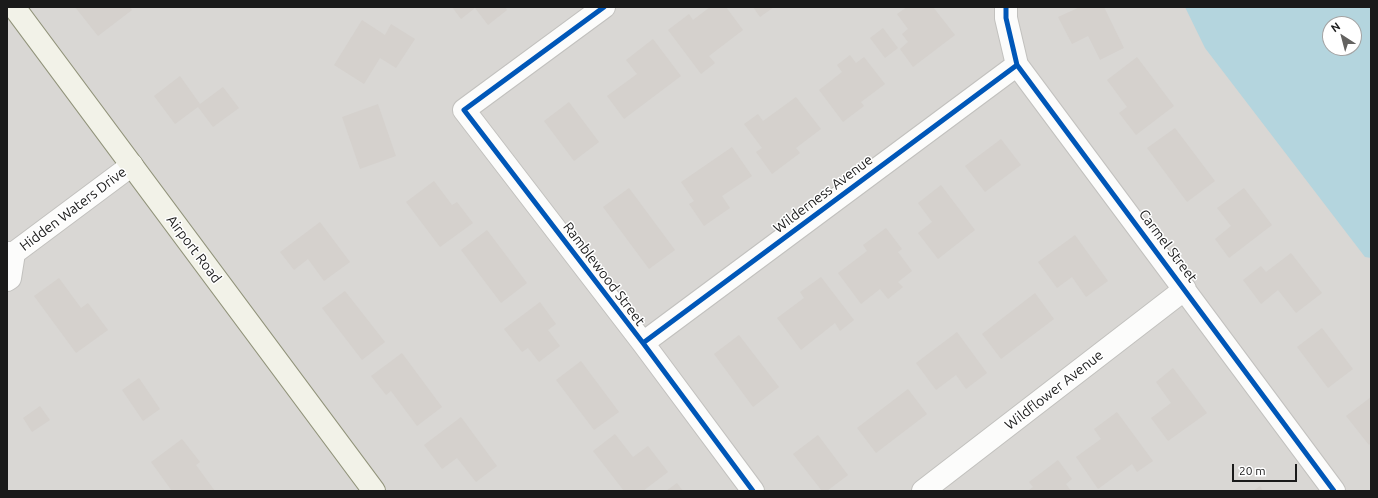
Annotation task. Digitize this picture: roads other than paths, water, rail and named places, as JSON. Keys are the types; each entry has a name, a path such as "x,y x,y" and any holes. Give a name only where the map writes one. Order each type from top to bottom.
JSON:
{"main road":[{"name":"Airport Road","path":"14,7 374,491"}],"street":[{"name":"Ramblewood Street","path":"604,7 464,110 753,491"},
{"name":"Carmel Street","path":"1006,7 1006,18 1017,65 1334,491"},
{"name":"Wilderness Avenue","path":"642,343 1017,65"},
{"name":"Hidden Waters Drive","path":"7,280 10,278 10,253 132,165"},
{"name":"Wildflower Avenue","path":"923,491 1185,289"}],"water":[{"path":"1185,7 1371,7 1371,258 1365,257 1205,48"}]}
